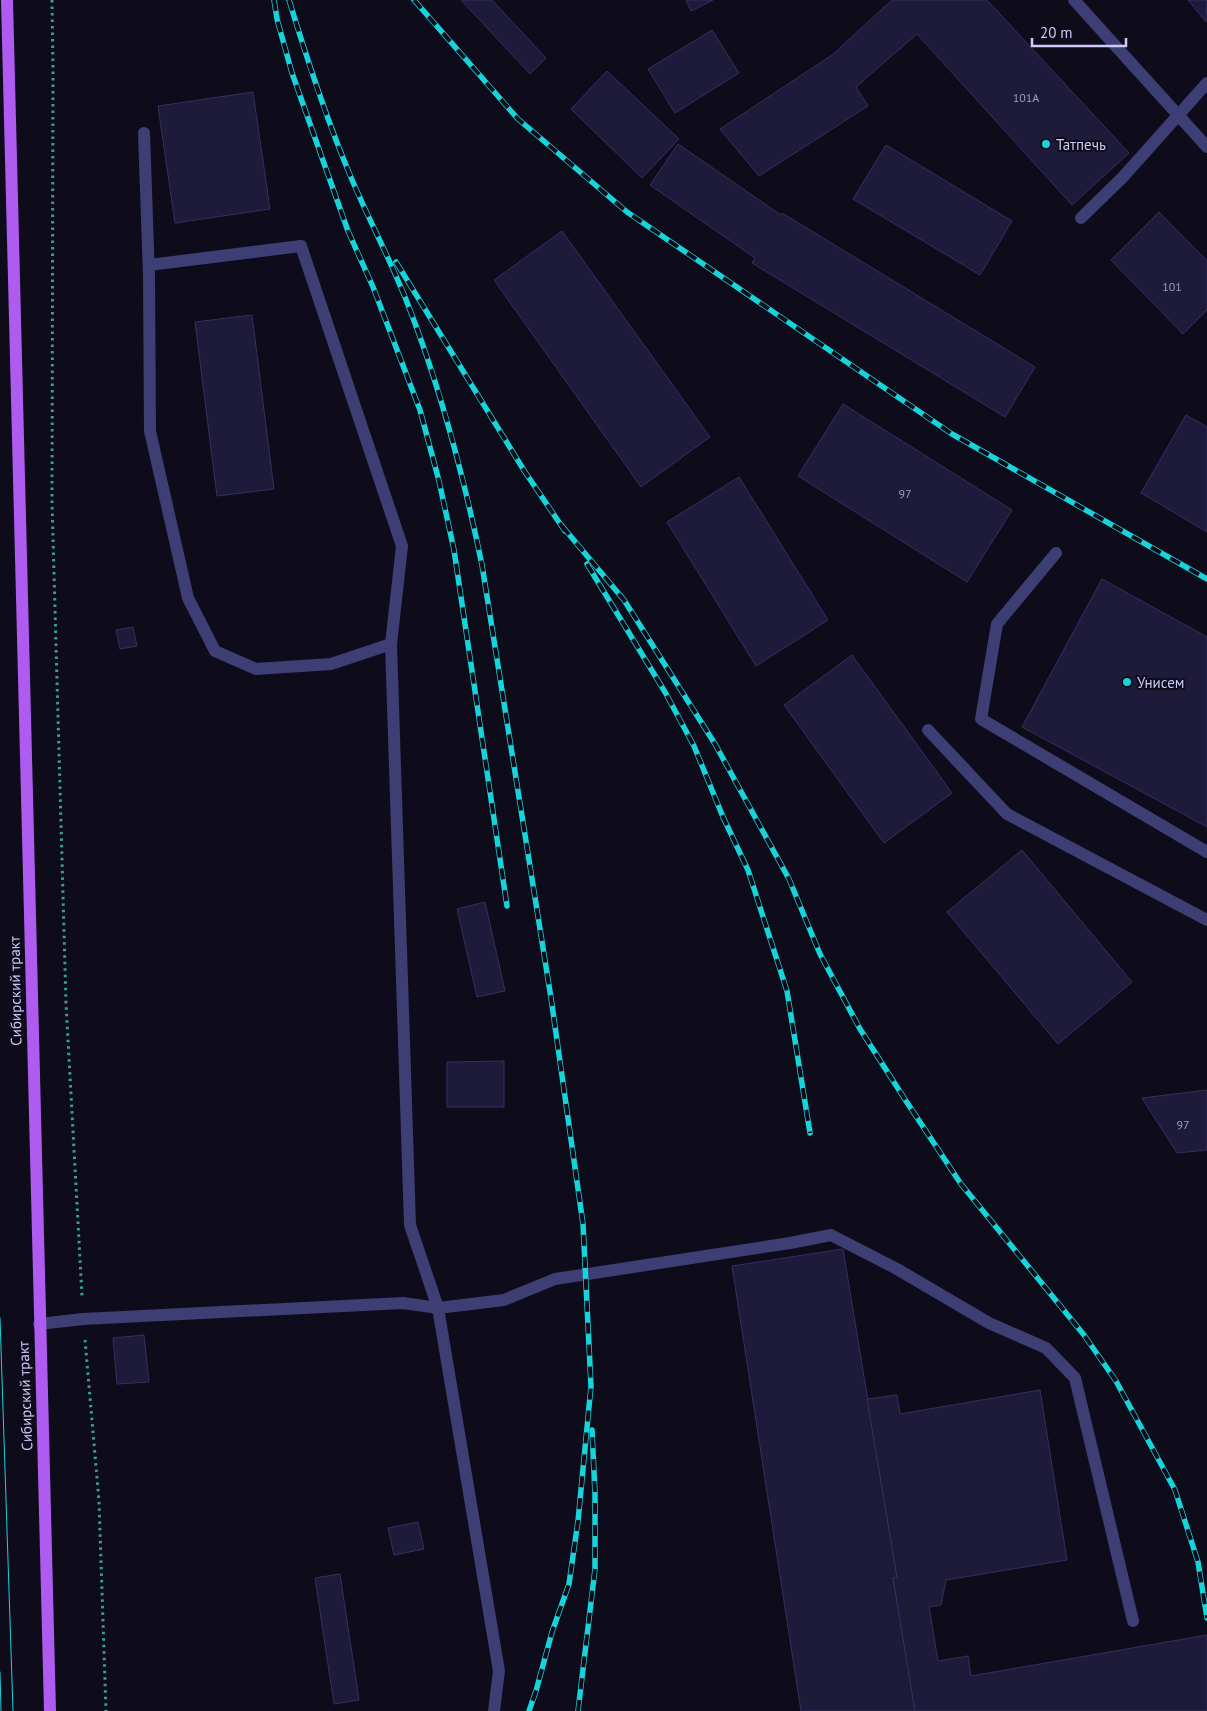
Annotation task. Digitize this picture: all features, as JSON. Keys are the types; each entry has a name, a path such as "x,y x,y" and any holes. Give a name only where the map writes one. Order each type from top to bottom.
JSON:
{"main road":[{"name":"Сибирский тракт","path":"7,0 50,1711"}],"street":[{"path":"1074,0 1207,147"},
{"path":"1080,218 1123,177 1207,83"},
{"path":"144,132 150,431 188,598 215,651 256,669 331,664 391,644"},
{"path":"148,265 301,246 402,546 391,644 410,1225 438,1308 499,1671 494,1711"},
{"path":"1056,553 997,624 981,719 1207,852"},
{"path":"928,730 1007,814 1207,920"},
{"path":"39,1324 83,1319 403,1303 438,1308 504,1300 555,1279 831,1235 897,1269 988,1323 1046,1348 1075,1378 1134,1621"}],"path":[{"path":"52,0 52,501 66,1003 83,1319 99,1501 106,1711"}],"building":[{"path":"461,0 492,0 546,58 530,74"},
{"path":"686,0 713,0 691,11"},
{"path":"892,0 987,0 1129,153 1072,205 917,34 856,87 868,106 759,176 720,129 832,55"},
{"path":"1188,0 1207,0 1206,22"},
{"path":"712,30 739,73 675,113 648,69"},
{"path":"607,71 679,139 642,178 571,109"},
{"path":"253,92 270,209 175,223 158,106"},
{"path":"678,144 781,215 782,213 1035,367 1005,417 752,263 755,258 650,185"},
{"path":"886,145 1012,221 980,275 853,199"},
{"path":"1159,212 1207,261 1207,310 1183,334 1111,260"},
{"path":"562,231 710,437 641,487 494,280"},
{"path":"252,315 274,489 217,496 195,322"},
{"path":"843,404 1012,510 967,582 798,476"},
{"path":"1186,415 1207,427 1207,532 1141,493"},
{"path":"739,477 828,620 756,666 667,522"},
{"name":"Унисем","path":"1102,579 1207,637 1207,827 1022,727"},
{"path":"133,627 137,646 120,649 116,630"},
{"path":"852,655 952,793 884,843 784,705"},
{"path":"1022,850 1132,982 1058,1044 947,912"},
{"path":"485,902 505,991 477,997 457,909"},
{"path":"504,1061 504,1107 447,1107 447,1062"},
{"path":"1207,1090 1207,1150 1177,1153 1142,1098"},
{"path":"843,1249 897,1577 893,1578 915,1711 801,1711 732,1266"},
{"path":"144,1335 149,1382 117,1384 113,1338"},
{"path":"1040,1390 1067,1560 946,1580 941,1605 929,1607 938,1661 968,1656 971,1676 1207,1635 1207,1711 915,1711 893,1578 897,1577 867,1399 897,1395 900,1414"},
{"path":"418,1522 424,1549 394,1555 388,1528"},
{"path":"340,1574 359,1700 334,1704 315,1578"}],"tram line":[{"path":"0,1318 13,1711"},
{"path":"0,1672 1,1711"}],"railway":[{"path":"274,0 277,19 292,73 348,231 373,287 420,410 439,481 454,550 507,906"},
{"path":"289,0 317,88 341,154 396,276 422,341 442,404 468,500 482,565 551,998 583,1224 591,1386 578,1521 569,1584 552,1632 529,1711"},
{"path":"414,0 518,119 627,212 952,434 1207,579"},
{"path":"396,262 525,472 565,531"},
{"path":"562,526 624,600 715,744 789,879 820,954 860,1029 906,1101 961,1184 1084,1335 1116,1381 1175,1490 1198,1562 1207,1618"},
{"path":"587,564 665,692 694,746 723,817 748,870 787,991 810,1133"},
{"path":"578,1711 595,1569 595,1494 592,1430"}],"place":[{"name":"Татпечь","path":"1046,144"},
{"name":"Унисем","path":"1127,682"}]}
